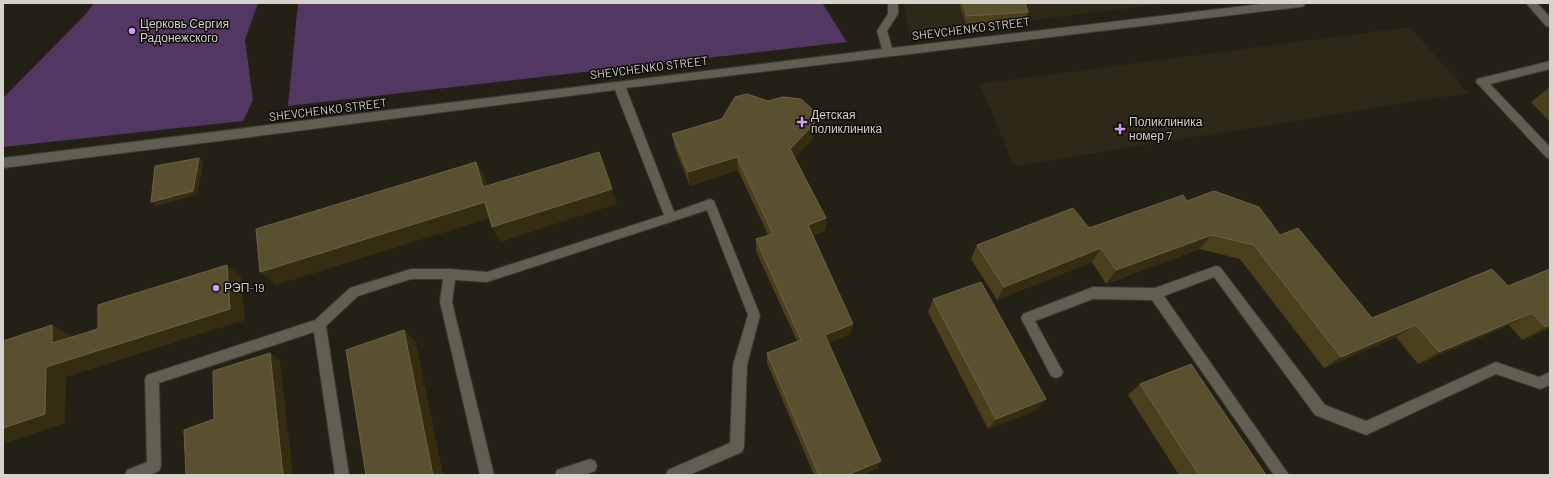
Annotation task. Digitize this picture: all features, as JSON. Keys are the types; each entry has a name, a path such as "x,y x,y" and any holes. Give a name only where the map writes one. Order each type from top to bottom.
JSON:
{"street":[{"path":"888,52 882,31 893,14 893,3"},
{"name":"SHEVCHENKO STREET","path":"3,163 244,134 618,85 1300,3"},
{"path":"1531,3 1550,23"},
{"path":"1550,65 1481,82 1550,154"},
{"path":"618,85 671,218"},
{"path":"132,475 154,466 152,379 319,324 354,292 412,274 450,274 487,277 710,204 754,315 740,365 736,447 673,475"},
{"path":"1056,372 1027,318 1093,293 1156,294 1216,271 1320,410 1366,428 1496,368 1540,383 1550,378"},
{"path":"450,274 446,302 486,475"},
{"path":"1156,294 1282,475"},
{"path":"319,324 342,475"},
{"path":"562,475 590,466"}],"shaded area":[{"path":"94,3 258,3 245,40 253,100 243,121 3,147 3,98 85,15"},
{"path":"298,3 822,3 847,42 288,106"},
{"path":"904,3 1170,3 909,36"},
{"name":"Поликлиника номер 7","path":"1410,27 1468,93 1014,166 980,84"}],"building":[{"path":"963,3 1025,3 1028,12 967,16"},
{"path":"747,94 768,101 783,97 801,99 813,110 814,124 790,149 826,218 808,225 853,324 825,335 881,461 847,475 819,475 767,353 801,340 756,239 773,234 737,157 688,172 672,134 722,119 735,97"},
{"path":"599,152 612,189 492,227 485,202 260,272 256,229 476,162 483,187"},
{"path":"199,158 193,191 151,202 155,166"},
{"path":"1214,191 1259,207 1280,235 1298,228 1372,318 1492,269 1508,286 1550,269 1550,325 1546,327 1532,313 1439,352 1416,325 1341,357 1254,245 1212,235 1116,270 1101,248 1004,287 977,245 1073,208 1089,228 1183,195 1187,201"},
{"path":"227,265 230,309 46,367 45,414 3,428 3,341 52,325 52,343 98,329 98,305"},
{"path":"981,282 1046,399 996,419 933,299"},
{"path":"404,330 433,475 366,475 346,350"},
{"path":"270,353 283,475 186,475 184,430 214,419 213,371"},
{"path":"1191,364 1266,475 1199,475 1140,384"}],"place":[{"name":"Церковь Сергия Радонежского","path":"132,31"},
{"name":"Детская поликлиника","path":"802,122"},
{"name":"Поликлиника номер 7","path":"1120,129"},
{"name":"РЭП-19","path":"216,288"}]}
